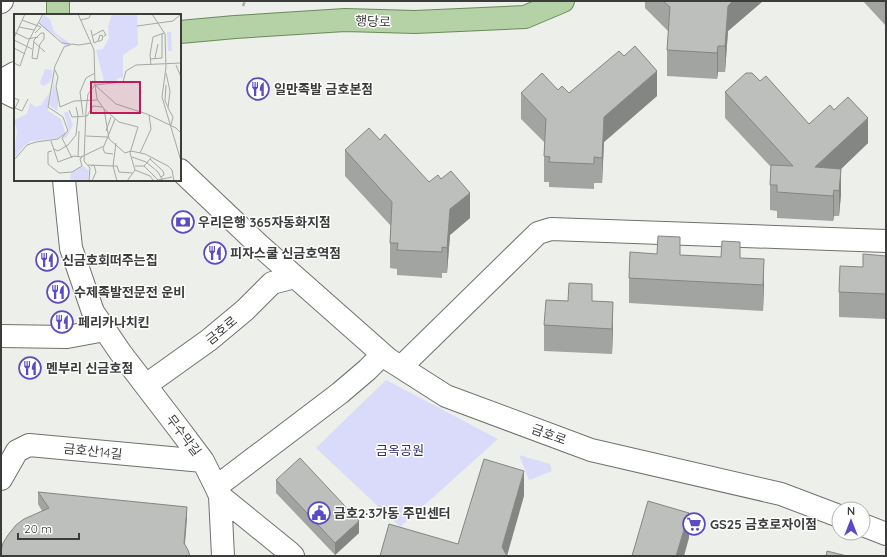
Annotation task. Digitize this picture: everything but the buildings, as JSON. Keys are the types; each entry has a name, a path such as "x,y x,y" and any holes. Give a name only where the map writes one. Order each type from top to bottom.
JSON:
{"main road":[{"path":"58,1 58,14"},
{"name":"행당로","path":"181,32 345,20 415,22 525,18 563,1"}],"street":[{"path":"1,81 14,74"},
{"path":"1,90 14,97"},
{"name":"금호로","path":"181,171 259,245 382,355 446,396 591,450 781,494 831,513"},
{"name":"무수막길","path":"64,181 72,248 93,312 120,352 203,462 218,492 224,556"},
{"path":"401,367 538,233 551,229 886,241"},
{"name":"금호로","path":"146,385 209,340 245,310 272,283 295,277"},
{"path":"1,336 67,337 105,330"},
{"path":"293,556 218,492 340,393 382,355"},
{"name":"금호산14길","path":"1,479 17,451 29,445 203,462"},
{"path":"871,528 886,534"}],"green space":[{"name":"금옥공원","path":"386,380 498,439 400,527 316,448"},
{"path":"519,455 550,464 552,471 529,480"}],"place":[{"name":"일만족발 금호본점","path":"258,89"},
{"name":"우리은행 365자동화지점","path":"183,222"},
{"name":"피자스쿨 신금호역점","path":"215,253"},
{"name":"신금호회떠주는집","path":"47,260"},
{"name":"수제족발전문전 운비","path":"58,292"},
{"name":"페리카나치킨","path":"62,322"},
{"name":"멘부리 신금호점","path":"30,368"},
{"name":"금호2·3가동 주민센터","path":"319,513"},
{"name":"GS25 금호로자이점","path":"694,524"}]}
